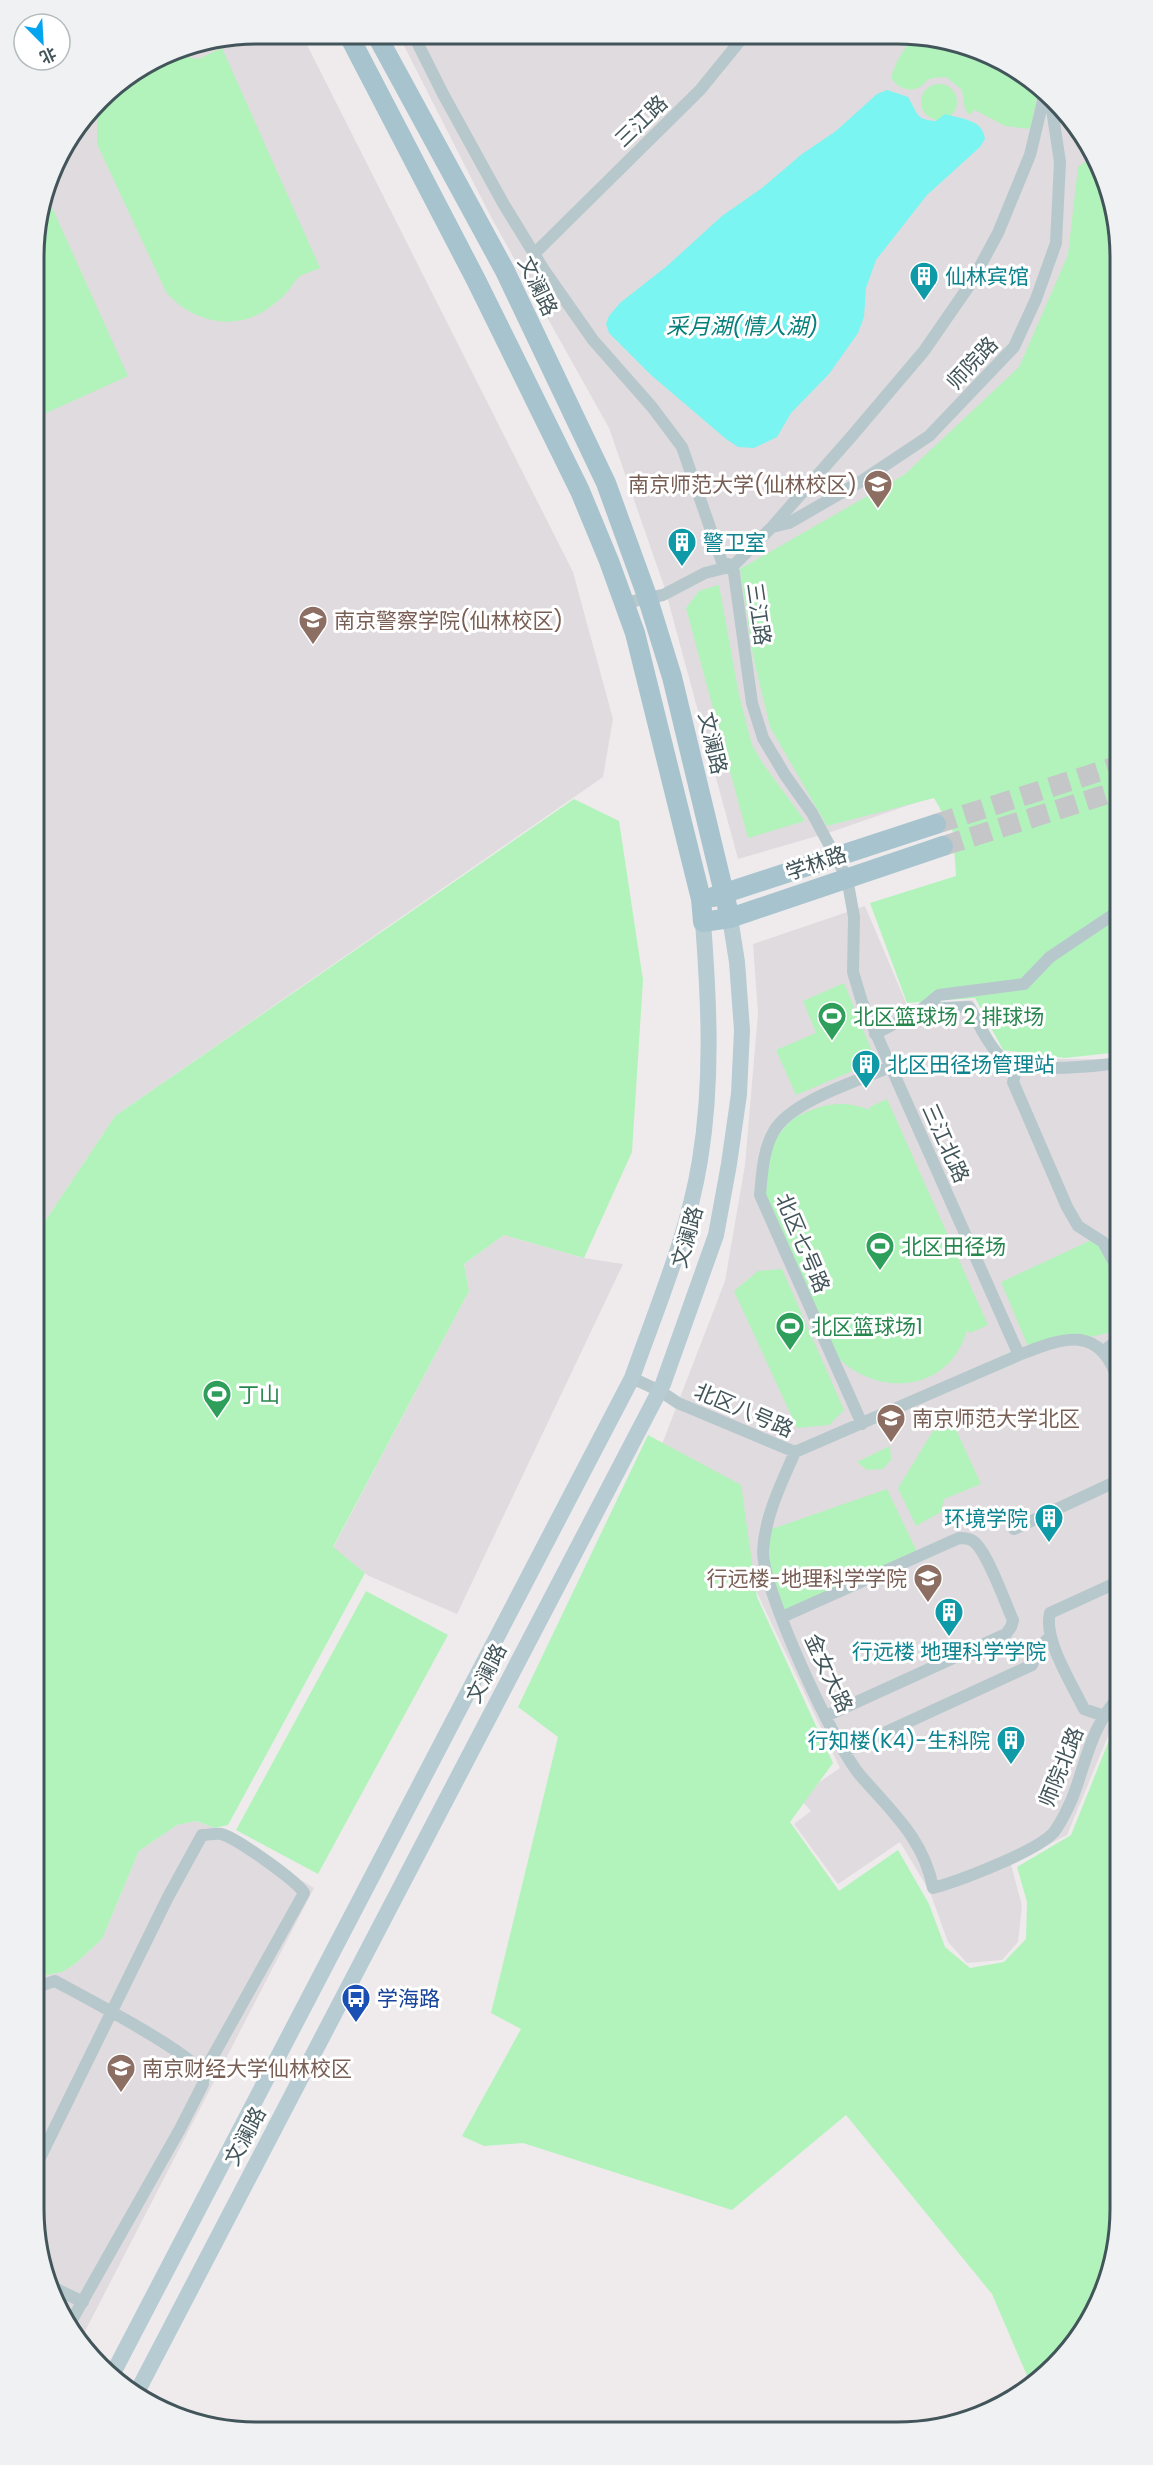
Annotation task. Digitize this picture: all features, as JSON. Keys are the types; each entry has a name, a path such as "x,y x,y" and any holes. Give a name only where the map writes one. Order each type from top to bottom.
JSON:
{"main road":[{"name":"文澜路","path":"115,2368 632,1378 686,1226 700,1160 710,1026 704,922 701,899 635,633 580,491 476,280 353,44"},
{"name":"文澜路","path":"140,2387 660,1391 716,1235 739,1094 742,1030 738,962 730,918 672,677 647,596 606,483 505,271 381,44"},
{"name":"学林路","path":"701,899 724,894 936,824"},
{"name":"学林路","path":"704,922 730,918 943,846"}],"street":[{"name":"三江路","path":"418,44 443,94 534,254 593,340 652,407 682,447 722,562 733,566 752,703 763,738 812,813 847,878"},
{"name":"三江路","path":"534,254 700,90 740,44"},
{"name":"师院路","path":"733,566 772,526 924,351 971,283 998,233 1030,155 1043,102"},
{"name":"师院路","path":"772,526 789,523 860,483 929,436 1014,346 1036,299 1056,243 1060,162 1052,111"},
{"path":"624,603 647,596 663,595 705,573 733,566"},
{"name":"三江北路","path":"847,878 854,917 853,972 862,1002 1019,1355"},
{"path":"875,1034 922,1009 939,995 1024,984 1050,957 1110,917"},
{"path":"922,1009 944,1006 969,1007 999,1055 1017,1064 1050,1068 1110,1064"},
{"path":"1017,1064 1013,1082 1067,1207 1078,1226 1103,1242 1110,1255"},
{"name":"北区七号路","path":"862,1424 760,1195 763,1163 774,1131 790,1112 890,1067"},
{"path":"795,1452 1019,1355 1062,1340 1084,1340 1104,1351 1110,1364"},
{"path":"1104,1351 1110,1346"},
{"name":"北区八号路","path":"632,1378 660,1391 678,1403 795,1452"},
{"name":"金女大路","path":"795,1452 776,1494 766,1531 763,1553 766,1578 811,1687 826,1716 859,1774 905,1824 926,1861 933,1888"},
{"path":"1014,1529 1110,1484"},
{"path":"782,1617 959,1538 972,1540 989,1566 1013,1620 1006,1634 826,1716"},
{"path":"1104,1716 1084,1709 1050,1637 1047,1623 1050,1613 1110,1586"},
{"path":"845,1751 1032,1665 1038,1648 1050,1637"},
{"name":"师院北路","path":"933,1888 986,1869 1030,1848 1053,1833 1071,1801 1089,1742 1110,1705"},
{"path":"44,2150 168,1897 202,1835 222,1834 274,1866 299,1885 304,1893 203,2074 202,2084 180,2129 74,2318"},
{"path":"44,1984 55,1981 164,2043 196,2066 203,2074"},
{"path":"60,2291 83,2302"}],"shaded area":[{"name":"南京警察学院(仙林校区)","path":"307,44 573,572 613,719 603,777 115,1116 44,1222 45,229 55,188 65,162 79,138 116,96 138,79 162,65 188,55 229,45"},
{"name":"南京师范大学(仙林校区)","path":"403,44 924,45 965,55 991,65 1015,79 1037,96 1074,138 1088,162 1098,188 1108,229 1110,257 1110,739 981,780 831,832 738,859 665,589 609,428 491,217"},
{"name":"南京师范大学北区","path":"865,906 907,1005 973,1000 1000,1051 1043,1059 1110,1060 1110,1731 1067,1835 1011,1864 1022,1906 1018,1942 1002,1960 967,1963 948,1942 930,1892 900,1842 838,1884 794,1824 811,1811 798,1797 840,1768 751,1580 647,1483 725,1281 745,1165 758,1013 753,944"},
{"path":"504,1235 584,1258 623,1264 457,1614 369,1576 333,1548 469,1291 464,1264"},
{"name":"南京财经大学仙林校区","path":"196,1821 215,1828 314,1888 84,2333 65,2303 55,2277 45,2236 44,1976 62,1972 75,1964 102,1939 139,1851 177,1825"}],"green space":[{"path":"909,44 924,45 965,55 991,65 1037,96 1030,129 1005,126 975,110 969,115 965,109 962,90 946,77 929,79 916,89 904,88 891,78 900,56"},
{"path":"222,48 320,268 299,277 285,294 266,310 240,321 226,322 200,316 187,310 166,292 97,144 98,114 116,96 138,79 162,65 184,56 198,59"},
{"path":"939,84 952,89 957,102 952,115 939,120 926,115 921,102 926,89"},
{"path":"1087,160 1098,188 1108,229 1110,257 1110,1053 1065,1058 1003,1050 975,998 907,1003 870,903 956,876 953,832 934,798 827,826 770,727 753,656 740,569 904,475 1019,367 1068,255 1078,167"},
{"path":"51,204 128,376 44,414 44,243"},
{"path":"719,585 739,695 752,745 763,764 805,821 748,838 686,608 699,591"},
{"name":"丁山","path":"574,799 619,821 643,980 632,1152 584,1258 504,1235 464,1264 469,1291 333,1547 365,1573 228,1825 215,1828 196,1821 177,1825 139,1851 102,1939 75,1964 62,1972 44,1976 44,1222 115,1116"},
{"name":"北区篮球场 2 排球场","path":"844,983 876,1061 796,1095 776,1050 816,1033 803,1001"},
{"name":"北区田径场","path":"887,1099 988,1325 970,1333 967,1330 958,1351 945,1367 928,1377 910,1383 890,1383 870,1378 852,1369 835,1355 767,1204 763,1190 765,1169 772,1147 777,1137 791,1121 809,1111 835,1104 852,1105 870,1110 870,1107"},
{"path":"1096,1238 1110,1258 1110,1332 1030,1351 1001,1282"},
{"name":"北区篮球场1","path":"782,1269 844,1410 829,1425 797,1428 734,1291 758,1271"},
{"path":"951,1419 981,1484 944,1499 941,1512 916,1526 898,1488 935,1428"},
{"path":"648,1435 741,1485 757,1597 833,1763 790,1822 839,1891 898,1850 929,1904 945,1947 970,1968 1004,1962 1026,1939 1027,1902 1017,1867 1071,1835 1110,1738 1110,2208 1108,2236 1098,2277 1088,2303 1074,2327 1057,2349 1037,2369 1027,2376 992,2294 846,2115 732,2210 523,2143 484,2146 462,2136 521,2029 491,2013 558,1737 518,1707"},
{"path":"890,1446 891,1460 883,1469 867,1470 857,1462"},
{"path":"887,1489 918,1554 782,1617 766,1578 766,1531"},
{"path":"366,1591 448,1635 318,1874 236,1830"}],"water":[{"name":"采月湖(情人湖)","path":"887,90 908,97 918,115 924,119 936,121 945,114 976,124 983,132 985,139 980,147 927,195 876,260 866,288 864,317 858,333 829,374 791,413 777,437 754,448 738,447 651,375 609,333 606,324 609,316 620,303 667,266 722,216 762,188 802,154 836,131 877,94"}],"tunnel":[{"path":"936,824 1110,768"},
{"path":"943,846 1110,793"}],"place":[{"name":"仙林宾馆","path":"924,302"},
{"name":"南京师范大学(仙林校区)","path":"878,510"},
{"name":"警卫室","path":"682,568"},
{"name":"南京警察学院(仙林校区)","path":"313,646"},
{"name":"北区篮球场 2 排球场","path":"832,1042"},
{"name":"北区田径场管理站","path":"866,1090"},
{"name":"北区田径场","path":"880,1272"},
{"name":"北区篮球场1","path":"790,1352"},
{"name":"丁山","path":"217,1420"},
{"name":"南京师范大学北区","path":"891,1444"},
{"name":"环境学院","path":"1049,1544"},
{"name":"行远楼-地理科学学院","path":"928,1604"},
{"name":"行远楼 地理科学学院","path":"949,1638"},
{"name":"行知楼(K4)-生科院","path":"1011,1766"},
{"name":"学海路","path":"356,2024"},
{"name":"南京财经大学仙林校区","path":"121,2094"}]}
